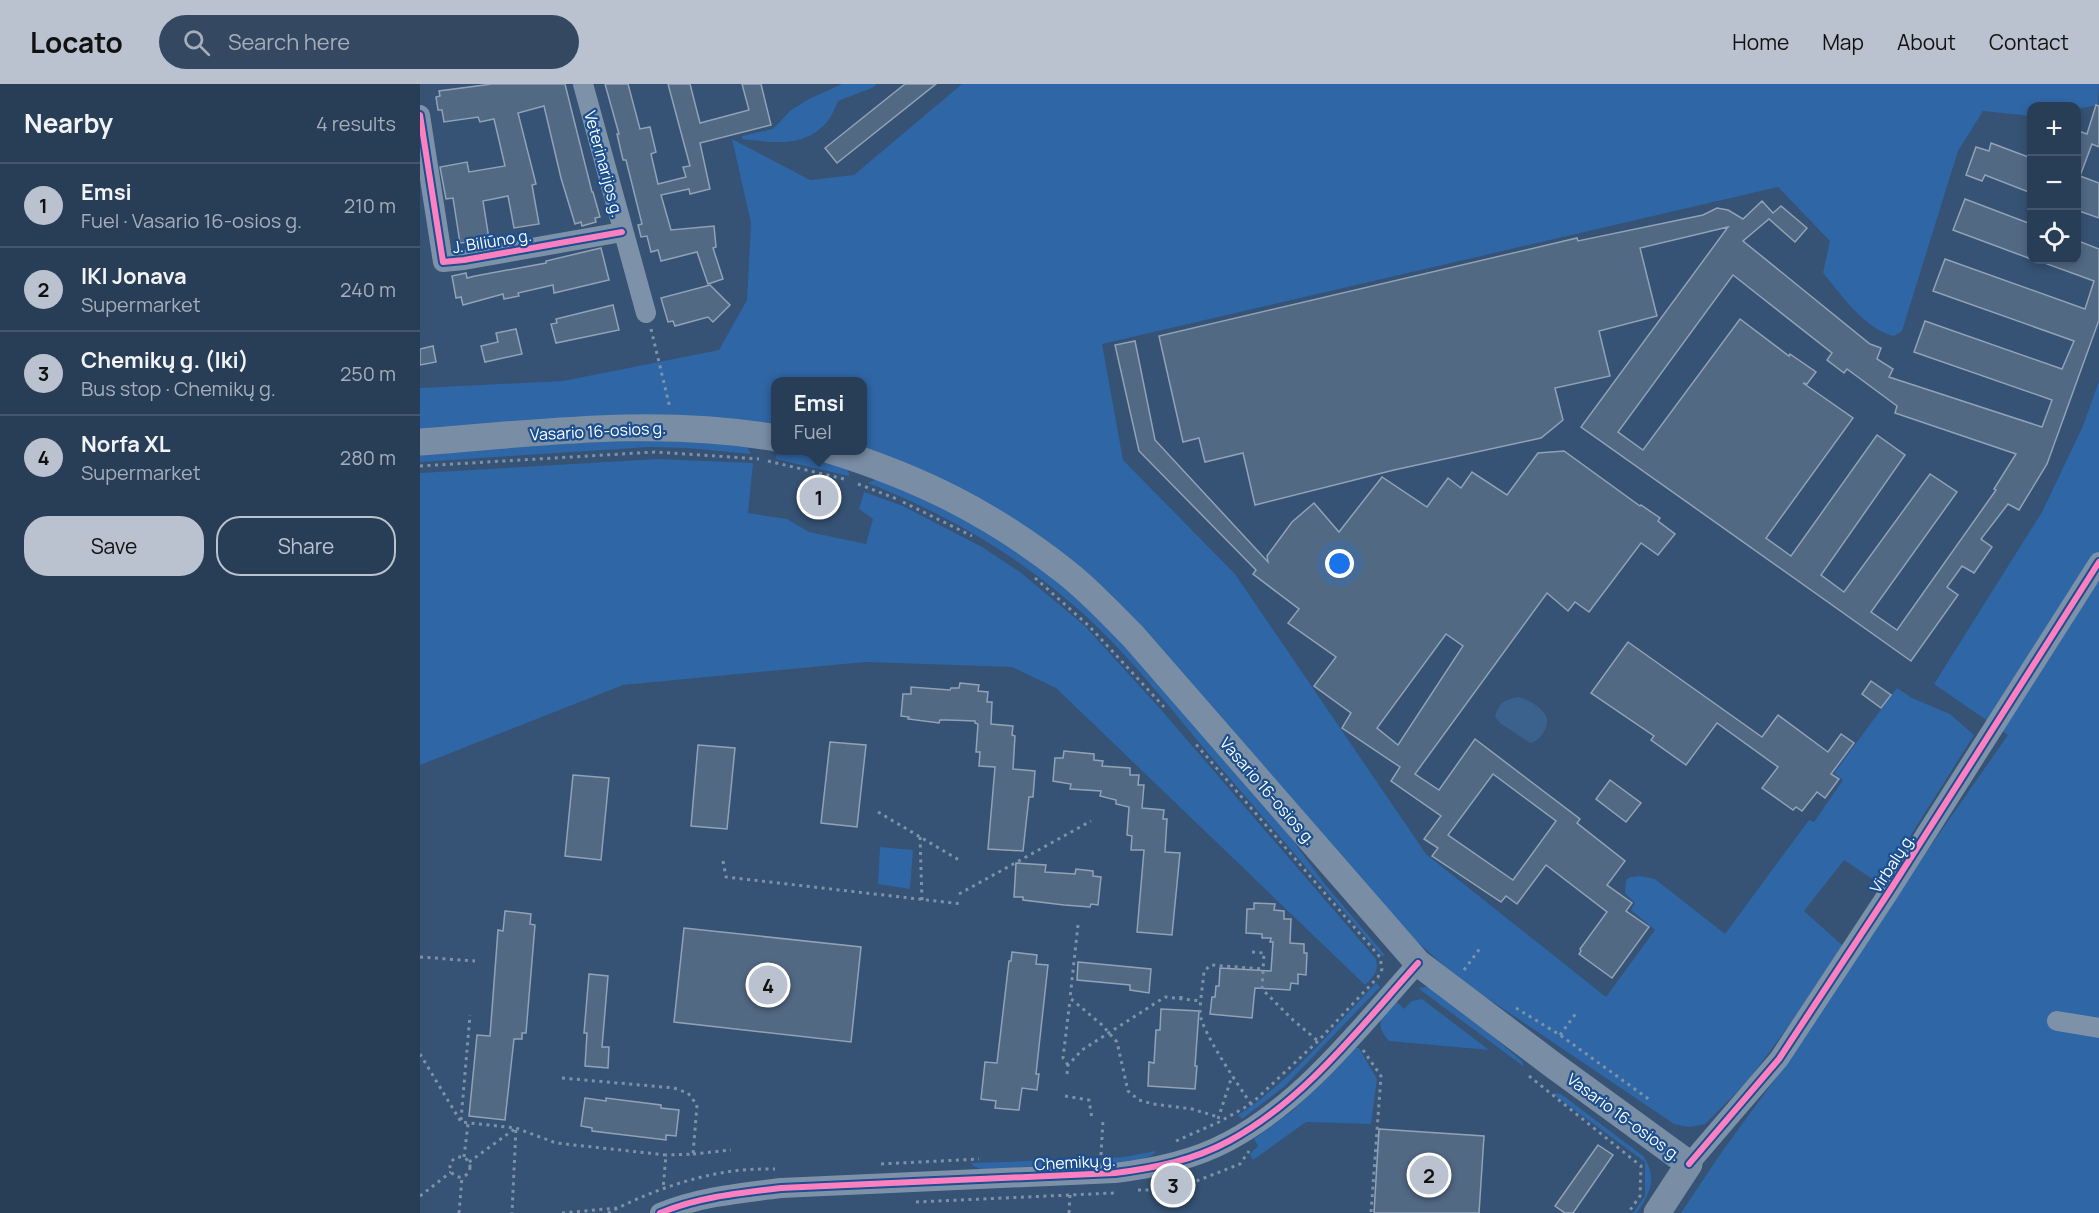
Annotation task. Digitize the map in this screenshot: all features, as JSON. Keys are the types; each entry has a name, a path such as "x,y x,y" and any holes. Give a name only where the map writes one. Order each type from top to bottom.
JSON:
{"main road":[{"name":"Vasario 16-osios g.","path":"420,442 628,427 686,427 771,437"},
{"name":"Vasario 16-osios g.","path":"845,455 899,473 933,488 998,523 1069,574 1133,636 1418,963 1552,1065 1689,1164"},
{"path":"1657,1213 1689,1164"}],"street":[{"name":"Veterinarijos g.","path":"583,84 646,313"},
{"name":"J. Biliūno g.","path":"420,115 442,262 622,231"},
{"name":"Virbalų g.","path":"1689,1164 1779,1059 1889,892 2099,562"},
{"name":"Chemikų g.","path":"660,1213 677,1206 735,1193 781,1188 1115,1173 1144,1170 1182,1161 1228,1142 1270,1115 1292,1097 1359,1029 1418,963"},
{"path":"2057,1021 2099,1028"}],"path":[{"path":"646,313 668,396"},
{"path":"420,466 655,452 763,460 857,484 900,501 975,538"},
{"path":"1033,576 1088,625 1166,709"},
{"path":"1167,1145 1251,1104 1318,1041 1382,969 1380,957 1188,736"},
{"path":"878,812 959,860"},
{"path":"959,894 1091,821"},
{"path":"920,837 922,900"},
{"path":"723,861 726,877 962,904"},
{"path":"1068,1065 1063,1058 1078,925"},
{"path":"1470,977 1462,971 1481,946"},
{"path":"1252,952 1264,954 1262,989 1318,1041"},
{"path":"420,957 475,961"},
{"path":"1251,1104 1212,1041 1200,1016 1201,1001 1204,971 1211,965 1263,969"},
{"path":"1180,999 1181,992"},
{"path":"1067,1074 1068,1065 1082,1050 1165,997 1201,1001"},
{"path":"1070,998 1117,1042 1128,1091 1139,1100 1192,1109 1218,1119"},
{"path":"1511,1005 1560,1035 1650,1100"},
{"path":"1560,1035 1577,1012"},
{"path":"461,1122 470,1015"},
{"path":"1363,1050 1382,1076 1371,1213"},
{"path":"421,1056 461,1122 516,1128 556,1143 666,1155 731,1150"},
{"path":"1218,1119 1233,1076"},
{"path":"562,1078 674,1088 688,1093 697,1105 693,1154"},
{"path":"1065,1096 1089,1100 1092,1119"},
{"path":"1103,1120 1101,1157 1109,1156"},
{"path":"464,1157 468,1124"},
{"path":"469,1162 516,1128"},
{"path":"512,1213 516,1128"},
{"path":"663,1189 666,1155"},
{"path":"457,1157 464,1157 469,1162 468,1174 456,1177 451,1172 449,1166 457,1157"},
{"path":"878,1164 984,1159"},
{"path":"608,1213 663,1189 732,1171 784,1168"},
{"path":"420,1196 451,1172"},
{"path":"459,1213 462,1177"},
{"path":"1069,1213 1070,1195"},
{"path":"562,1213 619,1208"}],"shaded area":[{"path":"842,84 877,84 838,101 827,122 818,131 808,136 787,142 742,139 742,136 773,129 791,110"},
{"path":"962,84 2099,84 2098,105 2081,108 2081,102 2027,102 2027,116 1983,111 1958,151 1902,331 1894,336 1863,319 1823,273 1830,241 1778,187 1102,344 1123,460 1235,574 1426,854 1606,997 1655,930 1631,910 1635,903 1625,893 1626,880 1630,877 1655,879 1725,934 1809,820 1814,822 1843,780 1834,773 1897,688 1912,698 1950,714 1974,735 1880,884 1844,860 1804,911 1843,946 1747,1082 1705,1124 1689,1127 1674,1124 1459,979 1407,933 1111,594 1062,553 867,451 867,377 771,377 771,428 420,430 420,388 563,381 719,350 747,300 751,223 732,139 810,180 854,175"},
{"path":"2099,381 2099,1213 1681,1213 1721,1153 1789,1060 1920,861 2008,735 1934,684 2042,512 2083,426"},
{"path":"656,438 747,447 751,454 649,447 420,462 420,453"},
{"path":"777,455 802,455 844,465 849,476 775,459"},
{"path":"658,459 753,463 748,513 787,519 809,532 866,544 873,519 859,509 864,492 903,506 982,547 1020,572 1085,626 1163,712 1376,959 1377,967 1373,976 1365,985 1056,688 1012,667 865,662 623,685 420,765 420,473"},
{"path":"879,478 980,524 1056,577 1121,638 1286,831 1324,883 1384,954 1383,957 1106,635 1063,596 1011,557 956,524 868,483"},
{"path":"1519,697 1536,705 1546,717 1544,731 1534,742 1530,743 1500,723 1495,717 1503,702"},
{"path":"880,847 913,850 910,889 878,884"},
{"path":"1376,983 1380,987 1285,1086 1242,1119 1238,1115 1294,1070"},
{"path":"1418,988 1434,988 1445,996 1523,1062 1523,1066"},
{"path":"1422,999 1489,1050 1389,1041 1380,1025 1383,1016 1396,1001 1404,1009 1412,1001"},
{"path":"1355,1048 1359,1048 1377,1079 1371,1124 1306,1122 1253,1160 1250,1154 1258,1146 1254,1139 1292,1111"},
{"path":"1553,1094 1561,1094 1643,1156 1648,1164 1651,1178 1649,1192 1637,1213 1633,1213 1645,1196 1645,1162"},
{"path":"1156,1151 1151,1156 1131,1162 1072,1165 1073,1160 1124,1157"},
{"path":"1061,1160 1062,1165 981,1169 971,1163"}],"building":[{"path":"492,84 565,84 600,217 595,218 596,222 582,226 581,222 575,224 561,178 544,106 518,113 536,184 532,185 539,224 514,228 508,196 483,201 489,239 483,240 483,243 469,245 469,242 460,243 453,198 446,199 440,167 467,162 469,172 505,166 494,119 480,122 478,117 444,122 442,110 438,110 436,97 440,96 439,91"},
{"path":"605,84 628,84 640,129 650,127 656,152 651,154 658,184 686,177 683,167 690,166 668,84 690,84 700,123 749,110 742,84 761,84 771,125 700,143 710,189 690,194 689,189 661,195 671,230 714,226 716,247 713,248 723,279 708,284 697,252 661,261 658,250 651,252 647,236 641,237 638,225 642,224 626,160 623,160 617,134 619,134"},
{"path":"905,84 936,84 837,163 825,148"},
{"path":"2096,105 2099,106 2099,147 2092,144 2081,173 2081,132 2087,134"},
{"path":"1991,143 2027,156 2027,191 1985,175 1982,181 1966,175 1976,147 1989,151"},
{"path":"2081,176 2099,183 2099,218 2081,212"},
{"path":"1965,199 2027,222 2027,258 1953,230"},
{"path":"1762,201 1773,213 1781,206 1807,228 1795,242 1769,219 1743,241 1870,344 1881,348 1877,359 1893,369 1889,377 2042,427 2052,400 1914,352 1925,321 2062,369 2074,341 1933,291 1945,259 2085,309 2094,281 2047,264 2081,264 2081,242 2099,249 2099,320 2047,464 2019,510 2008,504 1981,539 1992,547 1974,573 1962,566 1947,587 1958,595 1911,661 1581,427 1728,227 1640,248 1657,316 1599,331 1610,376 1555,388 1563,420 1541,438 1394,470 1255,505 1243,453 1205,462 1199,438 1183,442 1159,336 1577,238 1578,241 1703,215 1717,208 1728,210 1743,219","holes":["1733,275 1832,353 1827,360 1844,373 1847,369 1897,406 1895,413 2016,454 1994,489 1996,490 1897,630 1871,612 1957,492 1930,474 1844,592 1821,575 1905,455 1877,435 1791,556 1766,538 1853,418 1803,383 1807,384 1816,372 1790,354 1789,356 1740,319 1643,450 1618,432"]},
{"path":"601,248 609,280 554,293 553,285 518,293 519,296 504,299 503,294 463,305 461,297 456,298 452,276 466,273 467,278 546,263 546,261"},
{"path":"710,285 730,305 713,322 708,317 675,326 673,321 668,322 661,298"},
{"path":"613,305 619,330 556,343 551,324 557,323 556,319"},
{"path":"516,329 522,354 485,362 481,346 498,342 496,333"},
{"path":"1135,341 1155,440 1268,562 1267,556 1292,522 1314,503 1339,532 1382,477 1427,507 1448,478 1461,488 1472,472 1507,495 1538,453 1564,451 1660,518 1658,521 1675,534 1658,555 1641,543 1589,612 1575,602 1568,611 1547,593 1415,774 1439,790 1475,739 1580,819 1577,823 1625,861 1607,885 1632,903 1626,911 1649,927 1612,978 1579,954 1580,949 1607,912 1546,865 1517,904 1506,896 1501,902 1432,856 1438,848 1424,839 1441,816 1391,781 1400,767 1342,728 1351,713 1314,686 1336,657 1288,623 1299,609 1253,574 1256,570 1139,451 1115,345","holes":["1446,634 1463,646 1398,745 1377,728","1493,774 1556,821 1513,880 1448,835"]},
{"path":"433,346 436,362 420,365 420,349"},
{"path":"811,484 832,488 828,511 806,507"},
{"path":"1628,642 1762,737 1778,715 1828,752 1841,734 1854,743 1831,774 1839,779 1825,798 1817,792 1802,811 1796,807 1793,810 1762,788 1778,767 1717,723 1686,765 1651,740 1654,736 1591,693"},
{"path":"1871,681 1891,695 1881,708 1862,694"},
{"path":"960,683 979,685 978,691 988,692 987,702 992,702 991,724 1013,726 1012,735 1015,736 1013,769 1035,771 1033,797 1029,797 1023,851 988,849 995,767 979,766 980,752 976,752 978,724 975,721 948,720 940,720 939,723 901,716 903,694 911,694 911,687 950,690 959,688"},
{"path":"830,742 866,745 857,827 821,823"},
{"path":"698,745 735,748 727,829 691,826"},
{"path":"1064,751 1094,754 1094,760 1103,761 1102,766 1130,768 1130,775 1139,775 1138,785 1144,785 1142,808 1164,810 1163,819 1167,819 1165,852 1180,853 1172,935 1137,932 1144,850 1131,850 1132,836 1127,835 1129,807 1116,804 1116,800 1100,796 1101,791 1070,789 1071,784 1053,781 1055,758 1063,758"},
{"path":"573,775 609,778 601,860 565,856"},
{"path":"1610,780 1641,803 1626,822 1596,799"},
{"path":"1016,863 1046,865 1045,872 1075,874 1076,869 1093,871 1093,876 1101,877 1098,905 1091,904 1090,907 1064,905 1014,897"},
{"path":"1254,903 1275,904 1274,910 1284,911 1284,919 1291,919 1290,943 1304,944 1304,953 1307,953 1306,975 1298,974 1298,984 1291,983 1290,990 1255,988 1252,1018 1210,1014 1212,997 1215,997 1216,986 1219,986 1220,968 1271,971 1273,942 1270,942 1271,938 1262,938 1262,934 1246,933 1247,909 1254,909"},
{"path":"505,911 531,914 530,924 535,925 526,1033 522,1033 522,1039 514,1039 505,1120 469,1116 477,1035 490,1036 498,930 503,931"},
{"path":"684,928 861,947 851,1042 674,1022"},
{"path":"1012,952 1037,955 1036,964 1048,965 1036,1074 1039,1074 1037,1090 1022,1088 1019,1110 995,1108 996,1101 981,1099 985,1062 997,1063"},
{"path":"1078,962 1151,969 1149,993 1130,990 1130,985 1077,980"},
{"path":"589,974 608,976 602,1047 609,1047 608,1068 585,1066 587,1033 584,1033"},
{"path":"1161,1009 1199,1011 1195,1089 1148,1086 1149,1062 1154,1063 1156,1030 1160,1030"},
{"path":"585,1098 606,1101 606,1098 661,1105 661,1108 679,1110 676,1136 666,1135 666,1140 592,1131 592,1128 581,1126"},
{"path":"1379,1129 1484,1136 1479,1213 1374,1213"},
{"path":"1598,1145 1613,1155 1573,1213 1565,1213 1555,1206"}],"cycle path":[{"path":"420,115 443,262 622,232"},
{"path":"1689,1164 1779,1059 1889,892 2099,562"},
{"path":"660,1213 704,1199 781,1188 1115,1173 1145,1169 1188,1158 1229,1141 1282,1105 1331,1060 1418,963"}],"place":[{"name":"Emsi","path":"819,497"},
{"name":"Norfa XL","path":"768,985"},
{"name":"IKI Jonava","path":"1429,1175"},
{"name":"Chemikų g. (Iki)","path":"1173,1185"}]}
